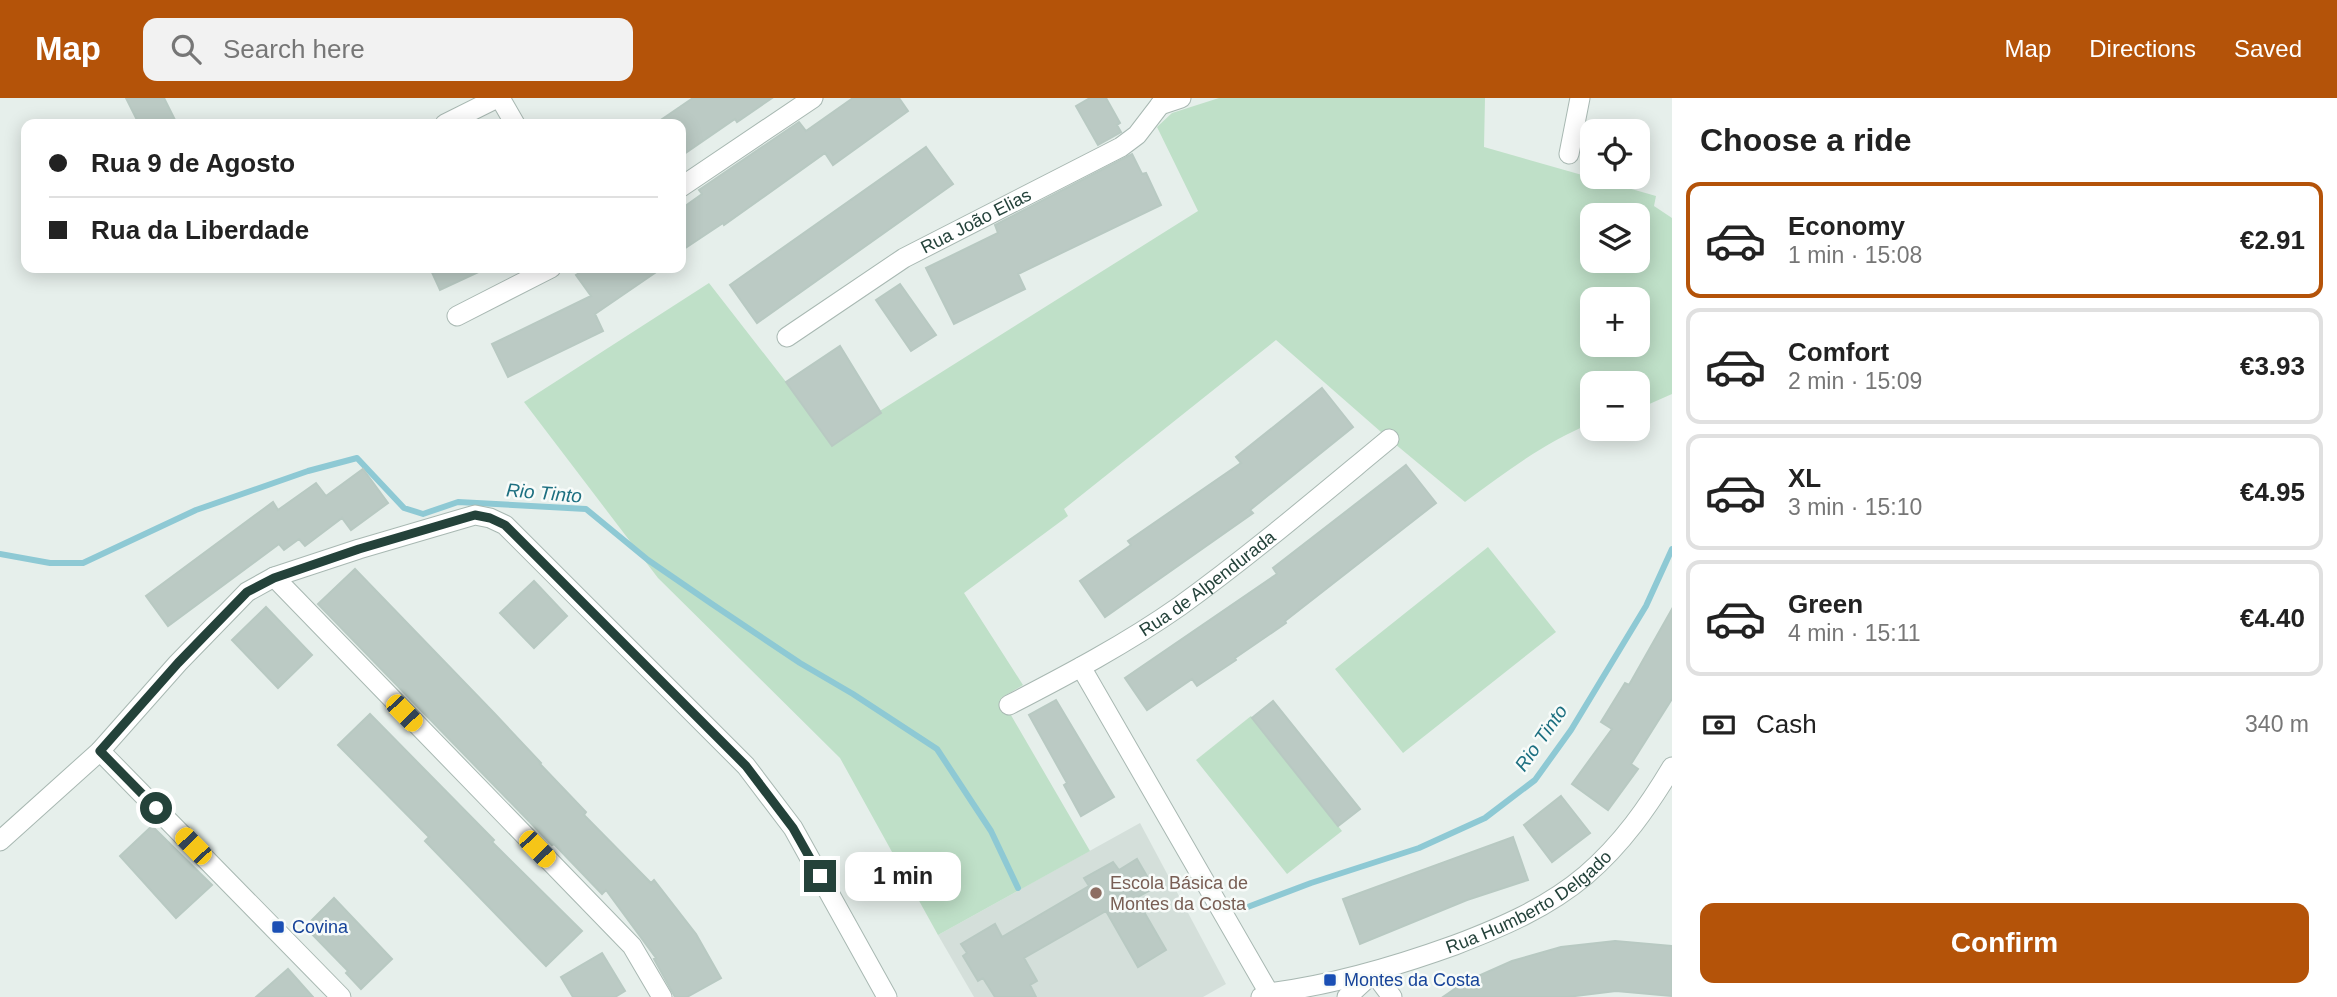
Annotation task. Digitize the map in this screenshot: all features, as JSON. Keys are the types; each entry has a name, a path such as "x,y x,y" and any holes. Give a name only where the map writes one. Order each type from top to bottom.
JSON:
{"street":[{"path":"454,119 498,98 512,119"},
{"path":"686,184 813,98"},
{"path":"1159,101 1181,98"},
{"path":"1569,154 1580,98"},
{"name":"Rua João Elias","path":"787,337 904,258 1121,146 1137,135 1159,101"},
{"path":"457,316 541,273"},
{"name":"Rua de Alpendurada","path":"1009,705 1081,667 1178,607 1245,557 1389,439"},
{"path":"0,841 100,751 178,663 247,592 274,578 359,549 475,515 505,525 746,766 793,828 887,997"},
{"path":"274,578 632,946 662,997"},
{"path":"1081,667 1265,995"},
{"path":"100,751 341,997"},
{"name":"Rua Humberto Delgado","path":"1265,995 1374,973 1489,932 1525,916 1560,895 1620,843 1647,809 1672,767"},
{"path":"1347,997 1374,973 1392,997"}],"shaded area":[{"name":"Escola Básica de Montes da Costa","path":"1140,823 1226,984 1203,997 974,997 938,935"}],"green space":[{"path":"1219,98 1485,98 1484,147 1580,174 1580,189 1631,189 1656,196 1654,206 1672,218 1672,394 1650,404 1650,371 1580,371 1580,429 1542,448 1465,502 1276,340 1064,509 1068,516 964,593 1023,685 1001,698 1090,851 938,935 840,758 658,578 524,402 709,283 832,441 1198,211 1157,127 1172,113"},
{"path":"1488,547 1556,632 1403,753 1335,669"},
{"path":"1251,716 1342,831 1287,874 1196,760"}],"building":[{"path":"126,98 164,98 174,119 136,119"},
{"path":"693,98 772,98 686,153 686,119 662,119"},
{"path":"853,98 899,98 908,111 833,165 825,153 724,225 723,223 686,248 686,205 702,194 699,190 799,122 806,131"},
{"path":"1090,98 1106,98 1120,123 1117,125 1121,132 1098,145 1076,106"},
{"path":"926,147 953,184 757,323 730,285"},
{"path":"1132,154 1142,174 1146,173 1161,205 1018,274 1025,289 954,324 926,268 998,233 995,225"},
{"path":"432,273 476,273 440,290"},
{"path":"655,273 595,314 603,331 508,377 492,344 591,296 576,275"},
{"path":"900,284 936,335 911,351 876,300"},
{"path":"840,346 881,413 832,446 786,382"},
{"path":"1322,388 1353,427 1250,510 1253,513 1105,617 1080,581 1131,545 1128,541 1241,463 1236,457"},
{"path":"1406,465 1436,503 1285,621 1286,623 1235,658 1236,660 1197,686 1192,679 1147,710 1125,678 1277,574 1273,568"},
{"path":"363,469 388,503 351,530 342,518 305,546 299,539 284,550 279,544 168,626 146,596 273,502 278,510 316,483 326,496"},
{"path":"355,569 541,763 586,812 584,815 651,883 654,880 696,934 721,978 687,997 675,997 654,959 656,958 606,890 602,894 554,844 552,845 318,604"},
{"path":"534,581 567,616 534,648 500,613"},
{"path":"266,607 312,655 278,688 232,640"},
{"path":"1672,609 1672,699 1631,764 1638,769 1608,810 1572,784 1612,729 1601,722 1625,683 1629,685"},
{"path":"1056,700 1114,797 1081,816 1064,785 1067,783 1029,715"},
{"path":"1273,701 1360,809 1338,826 1252,718"},
{"path":"370,714 494,840 492,842 582,931 546,966 425,841 429,837 338,745"},
{"path":"1561,796 1590,833 1552,862 1524,825"},
{"path":"152,826 212,885 176,918 120,856"},
{"path":"1513,837 1528,880 1467,900 1360,944 1343,899"},
{"path":"1137,859 1154,888 1136,898 1166,950 1138,967 1106,911 1024,958 1037,981 1030,985 1036,997 995,997 983,978 978,981 963,956 967,953 961,944 995,924 1002,937 1089,886 1084,878 1113,862 1119,870"},
{"path":"334,898 392,959 361,989 346,973 348,971 305,927"},
{"path":"1615,941 1672,946 1672,996 1616,991 1567,997 1443,997 1465,982 1512,961 1561,947"},
{"path":"602,953 625,991 615,997 573,997 561,977"},
{"path":"288,969 313,997 256,997"}],"waterway":[{"name":"Rio Tinto","path":"0,554 50,563 83,563 196,510 308,471 357,458 404,508 423,514 458,502 586,509 648,560 712,604 937,749 991,831 1018,888"},
{"name":"Rio Tinto","path":"1245,908 1311,883 1419,848 1485,818 1535,780 1571,730 1646,606 1672,549"}],"place":[{"name":"Escola Básica de Montes da Costa","path":"1096,893"},
{"name":"Covina","path":"278,927"},
{"name":"Montes da Costa","path":"1330,980"}],"route":[{"path":"156,808 100,751 178,663 247,592 274,578 359,549 475,515 505,525 746,766 793,828 820,876"}]}
